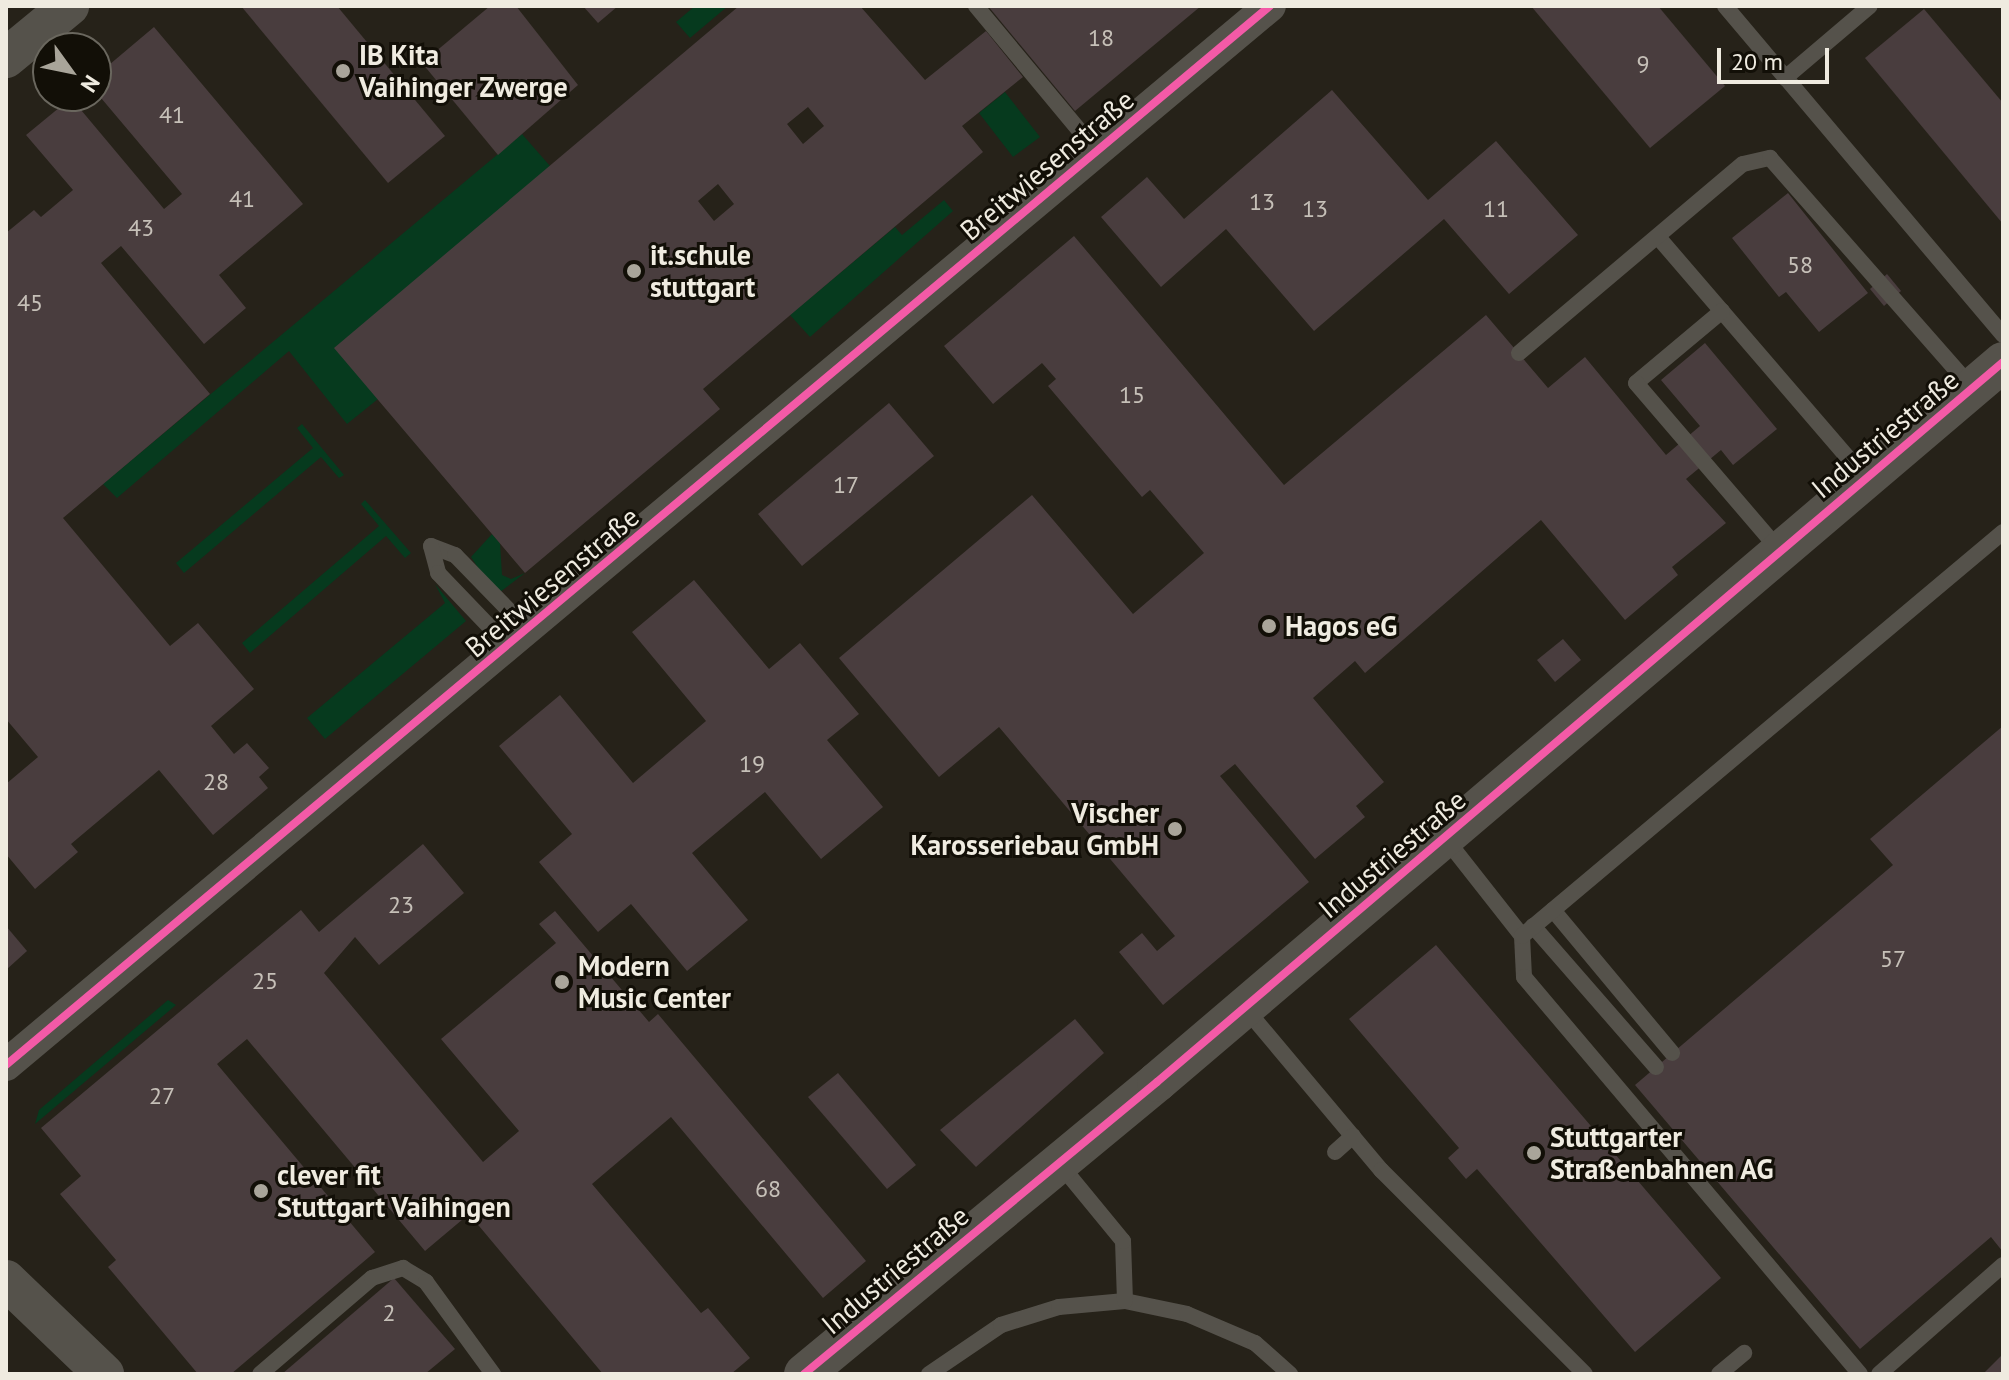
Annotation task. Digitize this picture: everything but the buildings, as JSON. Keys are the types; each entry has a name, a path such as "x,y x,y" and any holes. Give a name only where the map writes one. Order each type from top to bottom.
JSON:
{"street":[{"path":"6,58 69,6"},
{"name":"Breitwiesenstraße","path":"6,1065 519,639 1270,6"},
{"name":"Industriestraße","path":"804,1374 1245,1008 2003,362"},
{"path":"6,1280 104,1374"}],"lane":[{"path":"976,6 1097,152"},
{"path":"1725,6 2003,335"},
{"path":"1785,78 1870,6"},
{"path":"1519,353 1743,164 1770,158 1800,187 1973,389"},
{"path":"1658,237 1866,479"},
{"path":"1722,311 1636,383 1780,551"},
{"path":"1860,1374 1524,977 1528,931 2003,532"},
{"path":"431,546 455,555 519,639 438,573 431,546"},
{"path":"1445,837 1656,1067"},
{"path":"1553,910 1672,1053"},
{"path":"1245,1008 1353,1136 1585,1374"},
{"path":"1335,1152 1353,1136"},
{"path":"1059,1163 1123,1241 1125,1301"},
{"path":"1879,1374 2003,1265"},
{"path":"260,1374 372,1278 403,1268 426,1282 493,1374"},
{"path":"929,1374 1001,1325 1059,1307 1125,1301 1187,1314 1255,1343 1290,1374"},
{"path":"1719,1374 1744,1353"}],"green space":[{"path":"695,6 728,6 690,38 676,22"},
{"path":"1005,92 1040,137 1013,157 979,113"},
{"path":"522,134 550,166 378,399 347,424 289,351 117,498 103,484"},
{"path":"944,200 953,211 810,337 790,315 895,227 902,235"},
{"path":"302,424 344,475 339,478 321,457 184,573 176,563 313,448 297,428"},
{"path":"365,500 411,553 405,558 386,536 250,653 242,643 379,526 361,504"},
{"path":"492,534 500,543 502,575 511,579 525,573 496,595 471,557"},
{"path":"435,584 466,621 325,739 307,718 445,603"},
{"path":"168,1000 176,1005 35,1124 39,1110"}],"cycle path":[{"path":"6,1065 1270,6"},
{"path":"804,1374 1157,1082 2003,362"}],"place":[{"name":"IB Kita Vaihinger Zwerge","path":"343,71"},
{"name":"it.schule stuttgart","path":"634,271"},
{"name":"Hagos eG","path":"1269,626"},
{"name":"Vischer Karosseriebau GmbH","path":"1175,829"},
{"name":"Modern Music Center","path":"562,982"},
{"name":"Stuttgarter Straßenbahnen AG","path":"1534,1153"},
{"name":"clever fit Stuttgart Vaihingen","path":"261,1191"}]}
